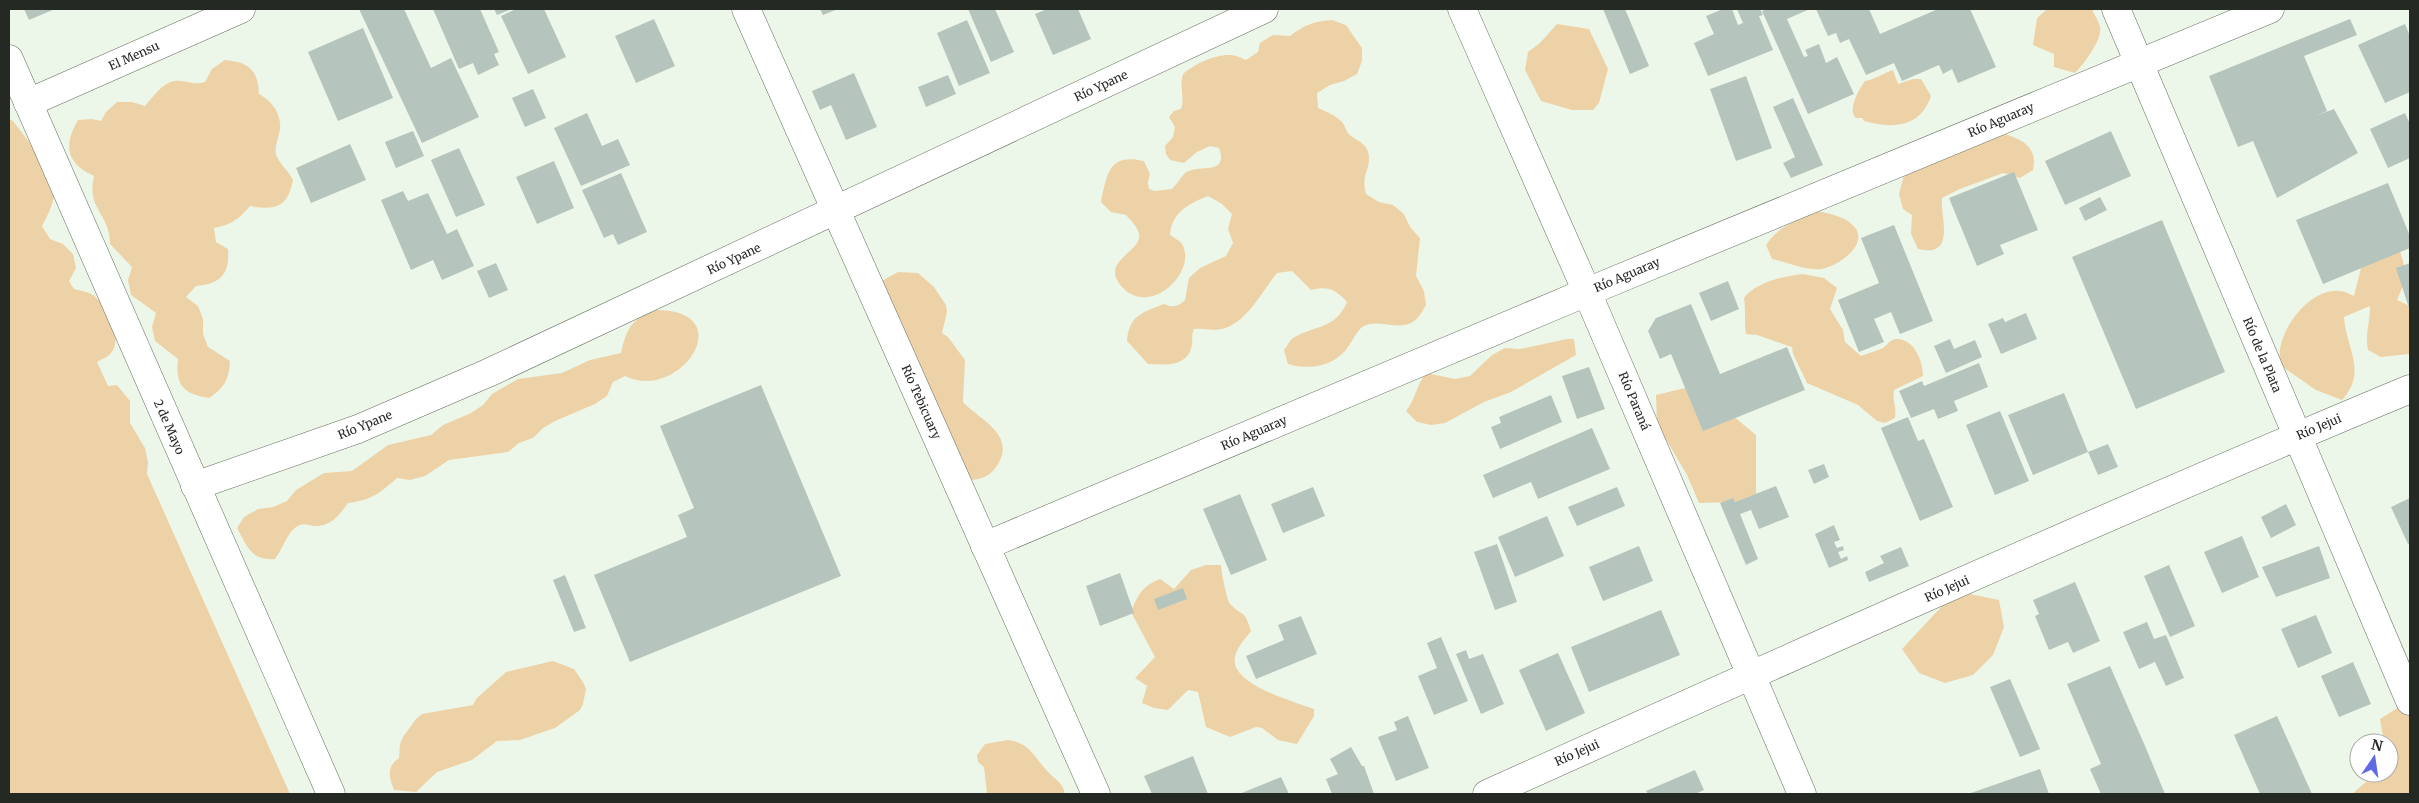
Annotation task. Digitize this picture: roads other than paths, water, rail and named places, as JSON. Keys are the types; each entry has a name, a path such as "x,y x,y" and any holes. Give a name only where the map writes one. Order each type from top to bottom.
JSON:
{"street":[{"name":"El Mensu","path":"28,103 241,9"},
{"name":"Río Tebicuary","path":"746,9 1096,794"},
{"name":"Río Ypane","path":"195,486 367,426 488,373 835,212 1264,9"},
{"name":"Río Paraná","path":"1462,9 1587,292 1802,794"},
{"name":"Río de la Plata","path":"2116,9 2410,701"},
{"name":"Río Aguaray","path":"985,546 1587,292 2270,9"},
{"name":"2 de Mayo","path":"9,59 330,794"},
{"name":"Río Jejui","path":"1487,794 1752,674 2296,436 2410,389"}]}
